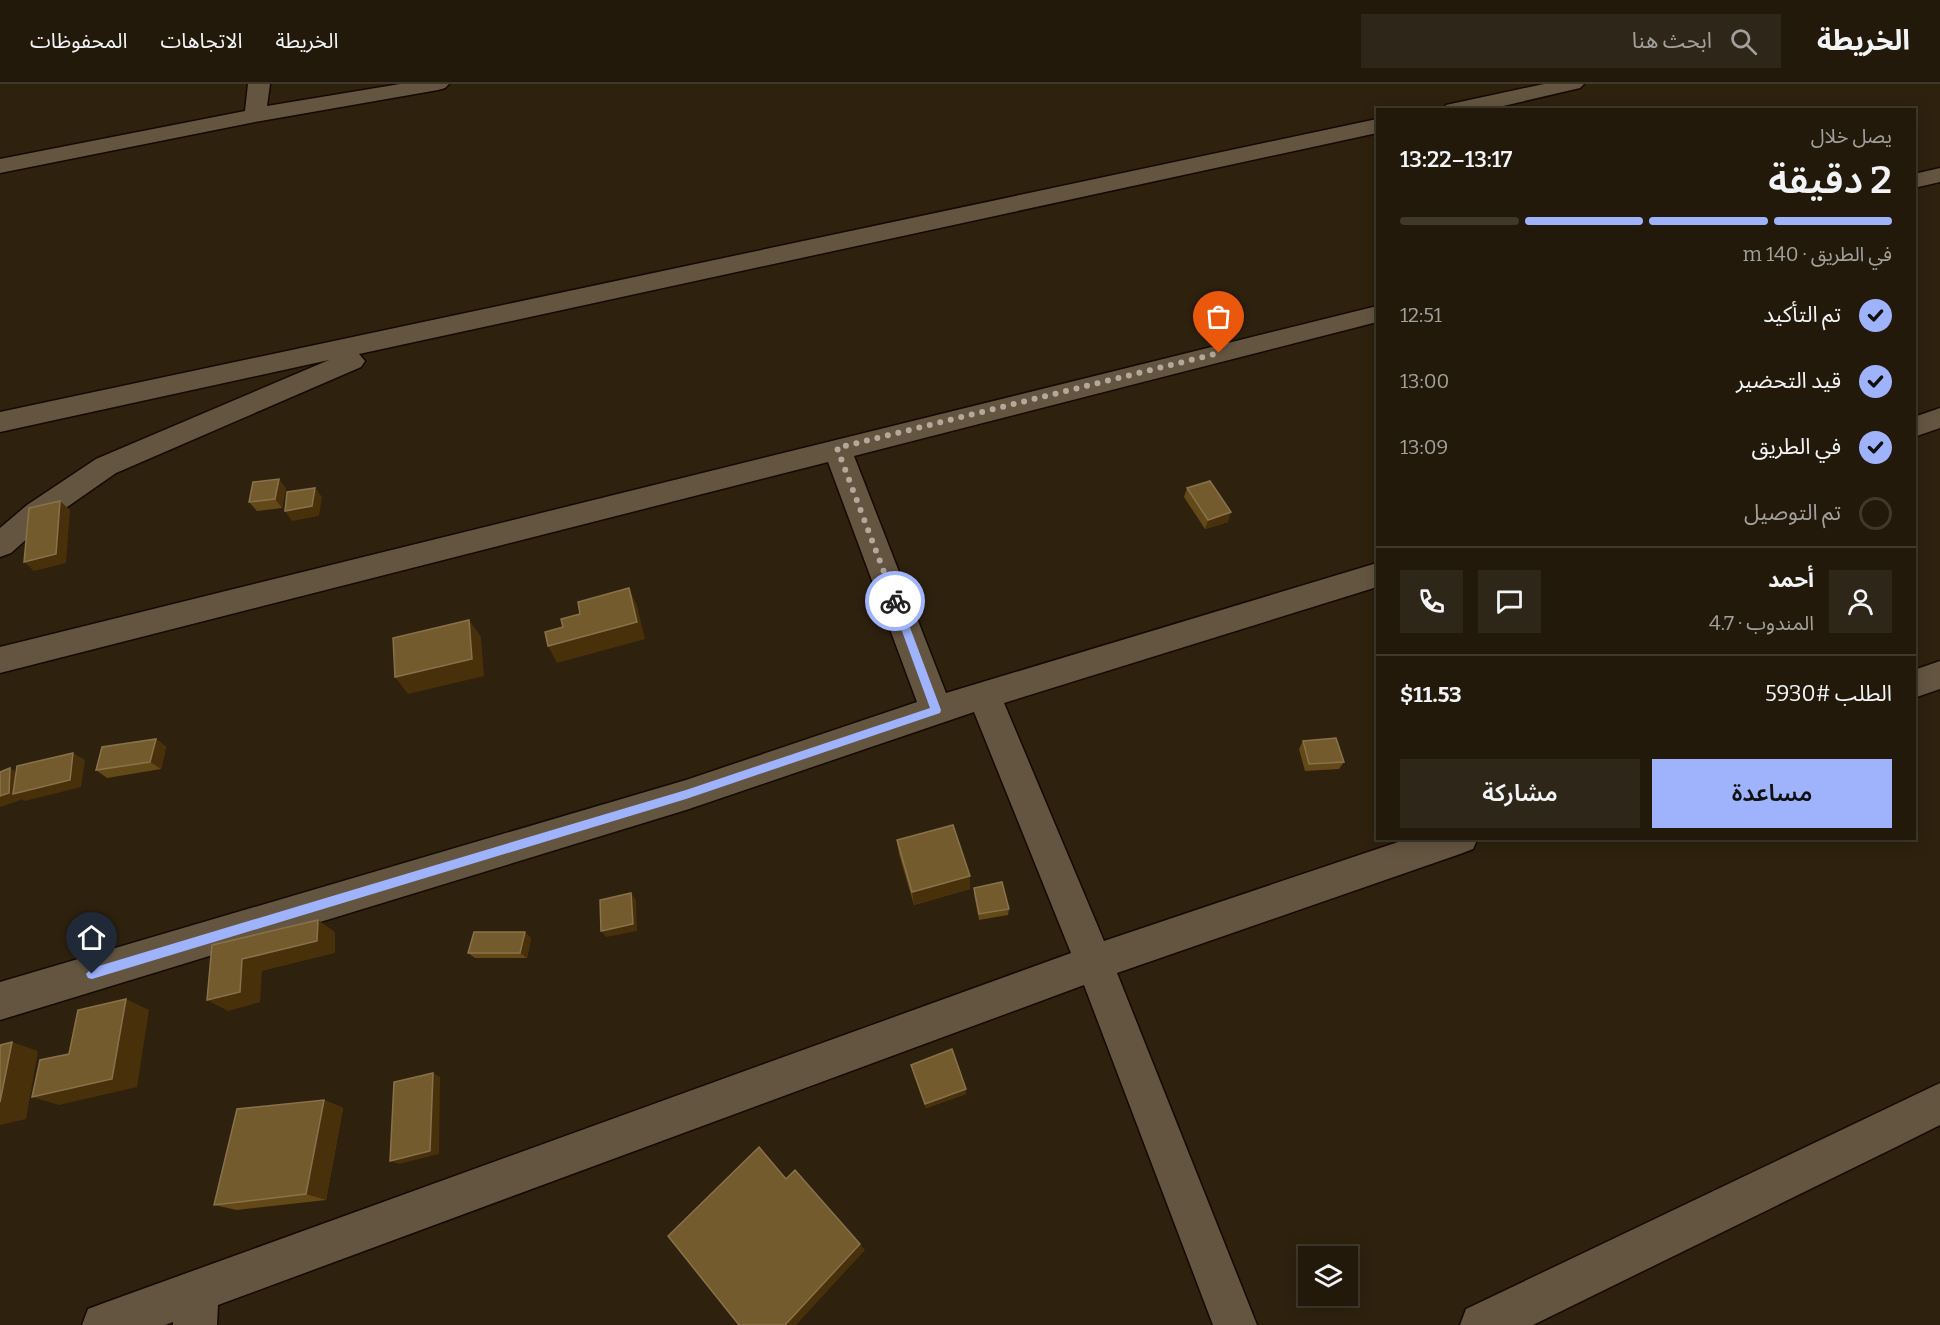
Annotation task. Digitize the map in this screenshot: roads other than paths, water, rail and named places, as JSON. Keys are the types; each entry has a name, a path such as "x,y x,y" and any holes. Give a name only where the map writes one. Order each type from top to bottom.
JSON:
{"street":[{"path":"255,115 259,84"},
{"path":"0,165 255,115 438,84"},
{"path":"1463,108 1573,84"},
{"path":"0,422 1376,126"},
{"path":"1916,181 1940,175"},
{"path":"0,660 837,448 1376,315"},
{"path":"0,545 37,513 106,466 428,329"},
{"path":"1916,426 1940,418"},
{"path":"837,448 936,710"},
{"path":"0,1001 686,795 936,710 1376,575"},
{"path":"1916,683 1940,675"},
{"path":"984,695 1094,963 1235,1325"},
{"path":"104,1325 196,1308 1094,963 1454,840"},
{"path":"1482,1325 1555,1293 1704,1218 1863,1144 1940,1103"}]}
